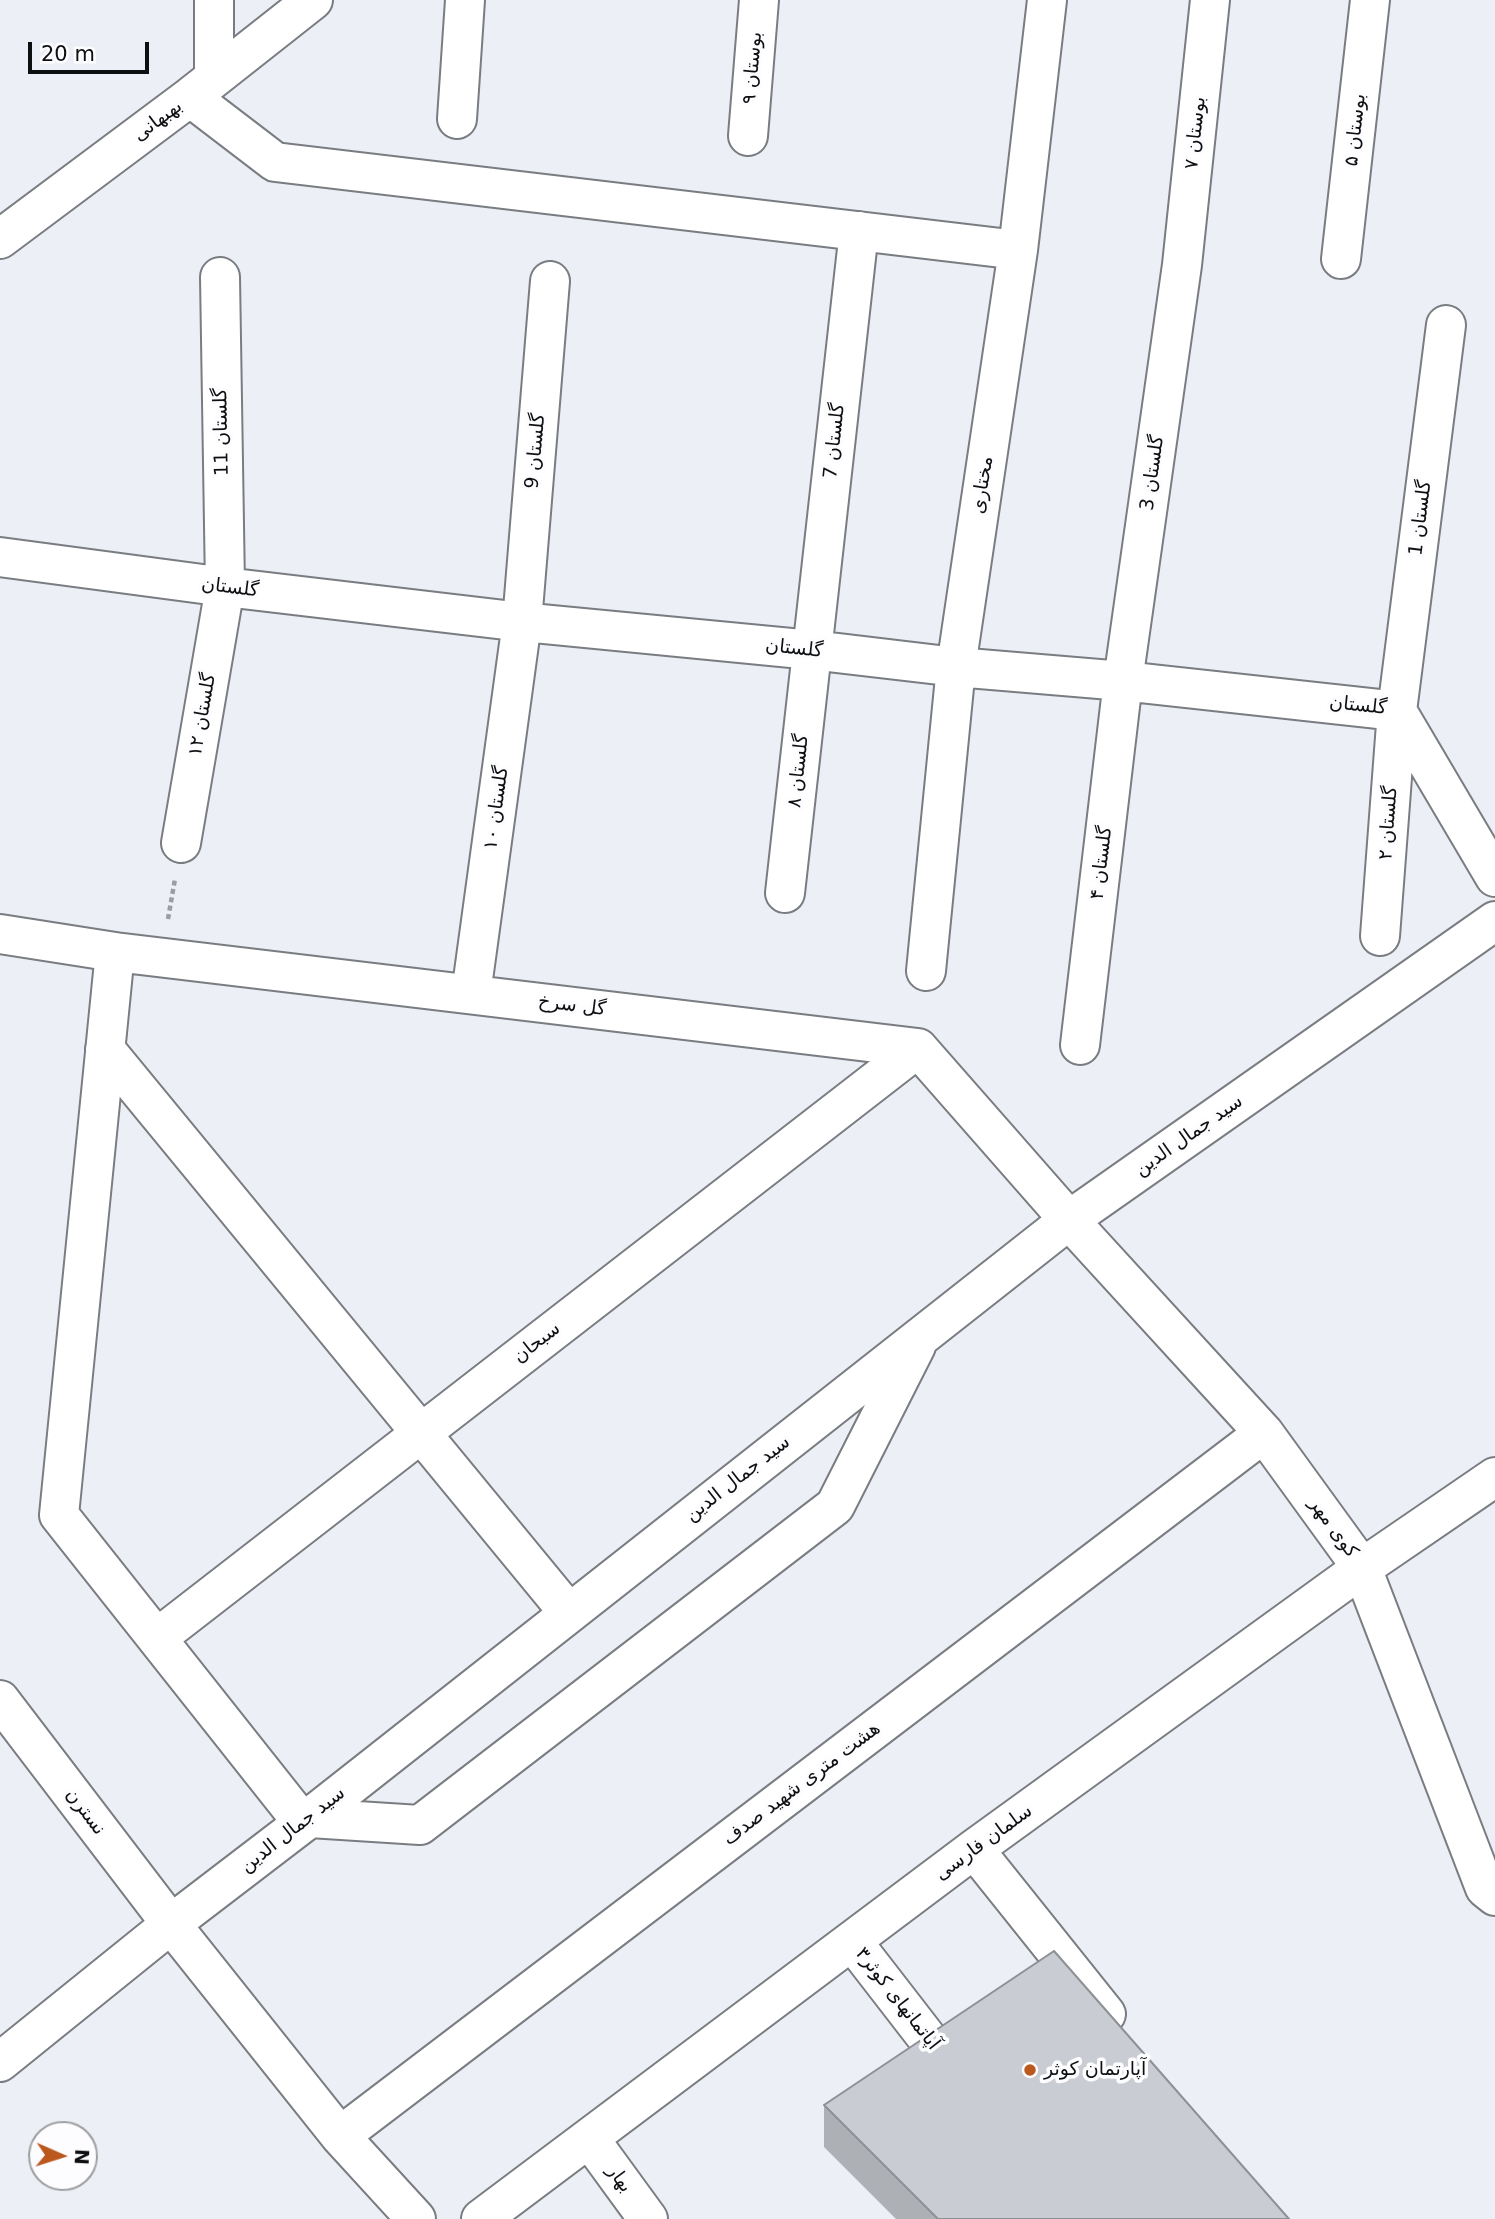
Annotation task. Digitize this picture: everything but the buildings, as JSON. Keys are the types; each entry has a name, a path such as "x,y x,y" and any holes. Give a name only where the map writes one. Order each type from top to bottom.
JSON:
{"street":[{"path":"214,0 202,87 275,162 1018,250"},
{"name":"بهبهانی","path":"0,239 313,0"},
{"path":"457,119 465,0"},
{"name":"بوستان ۹","path":"748,136 759,0"},
{"name":"مختاری","path":"926,971 956,667 1018,250 1047,0"},
{"name":"بوستان ۷","path":"1182,265 1210,0"},
{"name":"بوستان ۵","path":"1341,259 1370,0"},
{"name":"گلستان 7","path":"812,650 859,231"},
{"name":"گلستان 3","path":"1123,681 1182,265"},
{"name":"گلستان 11","path":"219,277 225,587"},
{"name":"گلستان 9","path":"522,622 550,281"},
{"name":"گلستان 1","path":"1397,711 1446,326"},
{"name":"گلستان","path":"0,557 522,622 956,667 1123,681 1397,711 1495,877"},
{"name":"گلستان ۱۲","path":"180,843 225,587"},
{"name":"گلستان ۱۰","path":"471,994 522,622"},
{"name":"گلستان ۸","path":"785,893 812,650"},
{"name":"گلستان ۴","path":"1080,1045 1123,681"},
{"name":"گلستان ۲","path":"1380,936 1397,711"},
{"name":"سید جمال الدین","path":"0,2062 171,1924 1069,1220 1495,921"},
{"name":"گل سرخ","path":"0,934 162,958 918,1048"},
{"path":"114,952 59,1515 306,1820 420,1825 835,1506 922,1335"},
{"path":"918,1048 1069,1220"},
{"name":"سبحان","path":"157,1639 918,1048"},
{"path":"105,1049 569,1613"},
{"name":"کوی مهر","path":"1069,1220 1264,1433 1362,1568 1485,1888 1495,1896"},
{"name":"هشت متری شهید صدف","path":"340,2136 1264,1433"},
{"name":"سلمان فارسی","path":"481,2219 974,1849 1362,1568 1495,1477"},
{"name":"نسترن","path":"1,1707 340,2136 416,2219"},
{"path":"974,1849 1130,2045"},
{"name":"آپاتمانهای کوثر۳","path":"852,1941 975,2101"},
{"name":"بهار","path":"589,2138 648,2219"}],"path":[{"path":"162,958 180,843"}],"place":[{"name":"آپارتمان کوثر","path":"1030,2070"}]}
